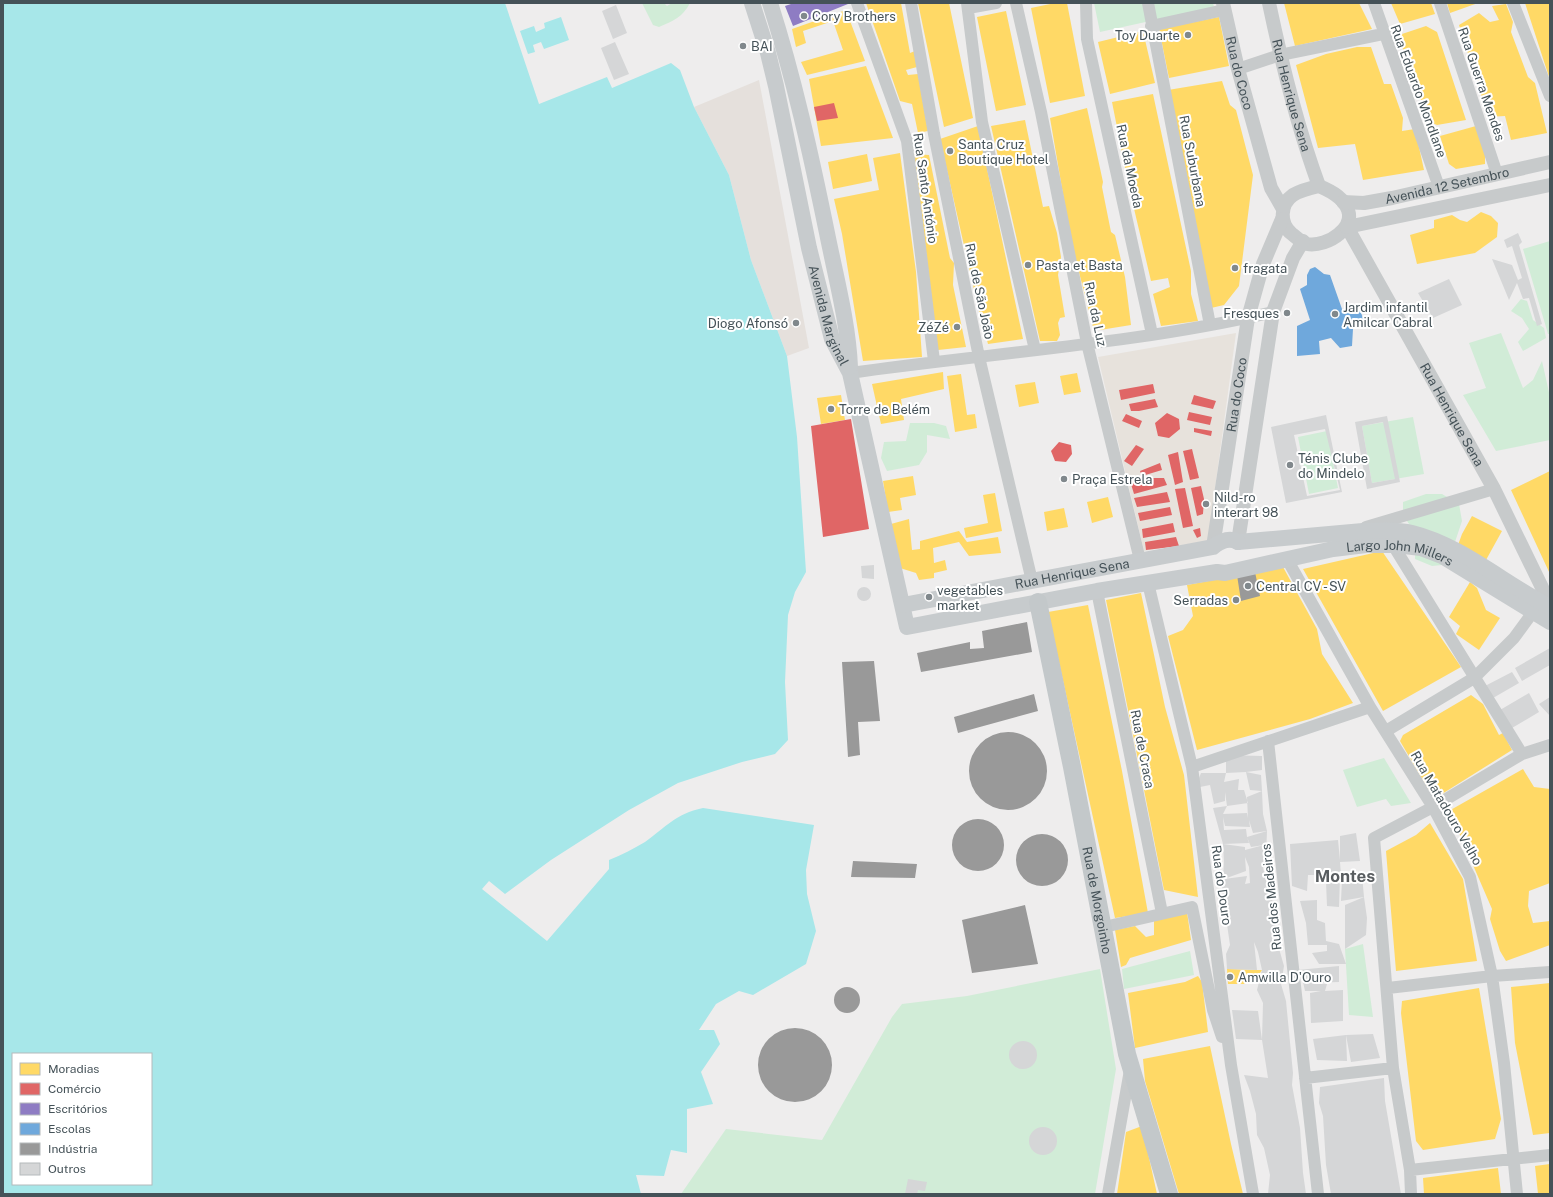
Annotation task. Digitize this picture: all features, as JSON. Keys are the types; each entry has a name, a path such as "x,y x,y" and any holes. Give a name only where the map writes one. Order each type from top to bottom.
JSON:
{"main road":[{"name":"Avenida Marginal","path":"752,3 768,54 776,86 809,248 832,339 850,373 907,627"},
{"path":"770,3 790,65 812,158 848,336 850,373"},
{"name":"Largo John Millers","path":"1238,542 1350,532 1400,531 1424,537 1439,543 1550,606"},
{"name":"Rua Henrique Sena","path":"903,605 1213,547 1220,541 1233,540 1238,542"},
{"name":"Rua do Coco","path":"1234,570 1240,560 1241,551 1238,542"},
{"name":"Largo John Millers","path":"1234,570 1366,545 1393,545 1421,548 1442,556 1550,622"},
{"name":"Rua do Coco","path":"1213,547 1210,563 1217,572"},
{"name":"Rua Henrique Sena","path":"907,627 1097,591 1217,572 1225,573 1234,570"},
{"name":"Rua de Morgoinho","path":"1038,602 1104,927 1130,1066 1169,1194"}],"street":[{"name":"Rua Santo António","path":"857,3 907,141 934,361"},
{"name":"Rua de São João","path":"911,3 934,134 979,357 1032,581"},
{"path":"996,3 967,6 982,122 1035,350"},
{"name":"Rua da Luz","path":"1016,3 1041,112 1087,343 1140,560"},
{"name":"Rua da Moeda","path":"1086,3 1087,39 1152,334"},
{"name":"Rua Suburbana","path":"1148,3 1151,26 1210,325"},
{"name":"Rua Henrique Sena","path":"1269,3 1280,55 1302,139 1319,186"},
{"name":"Rua Eduardo Mondlane","path":"1374,3 1439,187"},
{"name":"Rua Guerra Mendes","path":"1440,3 1497,174"},
{"path":"1513,3 1550,96"},
{"path":"1151,26 1224,6"},
{"name":"Rua do Coco","path":"1213,547 1248,318 1263,264 1282,214 1271,188 1238,69 1224,6"},
{"path":"1238,69 1280,55 1384,34"},
{"name":"Avenida 12 Setembro","path":"1343,202 1364,203 1550,162"},
{"name":"Avenida 12 Setembro","path":"1347,227 1550,185"},
{"path":"1319,186 1330,191 1343,202 1349,214 1347,227 1336,236 1321,243 1307,244 1288,231 1282,214 1293,195 1306,189 1319,186"},
{"name":"Rua Henrique Sena","path":"1347,227 1494,489 1550,606"},
{"name":"Rua do Coco","path":"1238,542 1274,312 1293,258 1303,241"},
{"path":"850,373 1152,334 1210,325 1274,312"},
{"path":"1350,532 1494,489"},
{"path":"1393,545 1522,754"},
{"name":"Rua Matadouro Velho","path":"1287,559 1370,708 1433,807 1470,877 1492,976 1504,1063 1517,1194"},
{"name":"Rua do Douro","path":"1148,583 1192,767 1231,1065 1253,1194"},
{"name":"Rua de Craca","path":"1097,591 1162,913"},
{"path":"1386,731 1474,678 1514,638 1533,612"},
{"path":"1192,767 1268,740 1370,708"},
{"name":"Rua dos Madeiros","path":"1268,740 1318,1194"},
{"path":"1411,1194 1410,1170 1393,1068 1388,988 1374,838 1433,807 1522,754 1550,745"},
{"path":"1104,927 1192,907 1214,1010 1231,1065"},
{"path":"1388,988 1492,976 1550,972"},
{"path":"1108,1194 1130,1066"},
{"path":"1305,1078 1393,1068"},
{"path":"1410,1170 1550,1155"}],"shaded area":[{"path":"1236,333 1208,541 1144,551 1098,357"}],"green space":[{"path":"642,3 664,3 667,6 672,3 690,3 681,15 659,27 653,25"},
{"path":"1094,3 1213,3 1214,7 1100,32"},
{"path":"1550,241 1550,334 1548,334 1523,249"},
{"path":"1521,299 1527,301 1533,320 1544,328 1546,338 1523,351 1518,342 1529,329 1522,318 1511,311"},
{"path":"1501,333 1523,388 1533,380 1542,361 1550,397 1550,440 1496,451 1463,395 1486,388 1469,343"},
{"path":"1413,417 1424,474 1372,483 1362,426"},
{"path":"910,423 934,423 946,426 950,439 927,435 927,452 919,465 887,471 881,458 884,442 906,441"},
{"path":"1327,431 1338,488 1309,494 1298,437"},
{"path":"1426,494 1442,494 1459,504 1462,521 1453,548 1442,565 1432,566 1415,559 1415,533 1403,515 1403,502"},
{"path":"1384,758 1411,803 1391,806 1386,799 1357,807 1343,770"},
{"path":"1363,944 1373,1017 1349,1015 1345,949"},
{"path":"1190,951 1194,975 1124,989 1122,969"},
{"path":"1100,969 1116,1069 1095,1194 681,1194 726,1129 822,1140 892,1017 902,1004 967,996"}],"sand":[{"path":"759,80 809,348 787,356 751,260 729,175 694,107"}],"water":[{"path":"3,3 505,3 539,104 607,77 612,88 671,63 680,70 694,107 729,175 751,260 787,356 797,437 806,572 795,592 788,615 785,682 788,740 775,754 742,762 678,783 629,810 551,860 505,894 489,881 482,889 547,941 609,869 609,860 645,842 678,817 703,808 814,825 806,870 807,894 816,931 806,964 753,995 739,991 716,1004 699,1030 714,1030 720,1044 701,1072 713,1104 687,1109 687,1153 671,1150 664,1176 636,1175 641,1194 3,1194"},
{"path":"561,17 569,40 544,49 541,42 533,45 535,52 528,54 520,31 534,26 536,32 545,28 544,23"}],"building: Moradias":[{"path":"866,3 901,3 910,53 915,51 917,67 906,70 908,75 918,74 928,131 918,133 912,104 900,101"},
{"path":"918,3 949,3 973,118 944,127"},
{"path":"1055,3 1067,3 1085,96 1050,103 1031,8"},
{"path":"1284,3 1359,3 1372,29 1295,46"},
{"path":"1391,3 1431,3 1435,14 1400,24"},
{"path":"1447,3 1478,3 1450,13"},
{"path":"1525,3 1550,3 1550,80"},
{"path":"1506,4 1513,22 1511,32 1528,77 1535,83 1547,133 1511,140 1505,116 1488,117 1459,25 1479,13 1490,22 1499,20 1492,6"},
{"path":"846,10 865,61 807,75 801,62 843,50 833,21 803,31 806,43 796,47 792,29"},
{"path":"1006,11 1026,105 996,111 977,17"},
{"path":"1219,17 1229,66 1169,78 1159,29"},
{"path":"1426,26 1437,32 1466,120 1437,125 1430,122 1412,78 1399,37 1402,34"},
{"path":"1143,31 1155,83 1110,94 1098,42"},
{"path":"1357,47 1371,47 1384,84 1391,84 1403,118 1402,131 1415,129 1424,170 1363,180 1355,144 1318,148 1296,65 1326,54"},
{"path":"866,66 893,138 821,146 809,79"},
{"path":"1222,81 1230,105 1236,110 1253,175 1239,286 1224,305 1211,308 1168,90"},
{"path":"1153,94 1191,271 1191,294 1198,321 1161,326 1153,294 1170,287 1168,278 1151,281 1128,183 1112,102"},
{"path":"1087,108 1103,182 1102,187 1111,232 1115,235 1125,277 1131,325 1100,330 1093,327 1071,241 1050,118"},
{"path":"1025,120 1043,207 1049,206 1057,233 1061,257 1058,275 1065,317 1060,318 1058,323 1060,335 1057,341 1040,341 991,126"},
{"path":"978,126 1023,339 988,344 977,303 940,139"},
{"path":"1476,126 1485,154 1485,164 1456,169 1449,164 1440,136"},
{"path":"900,153 916,272 922,357 863,361 842,234 834,199 879,190 873,158"},
{"path":"867,154 872,181 833,189 828,162"},
{"path":"914,154 929,155 950,258 954,263 953,285 966,347 938,350"},
{"path":"1481,212 1491,216 1498,223 1497,237 1475,253 1417,264 1410,235 1434,228 1434,220 1452,215 1467,222"},
{"path":"943,372 944,389 901,399 904,420 881,424 872,384"},
{"path":"1077,373 1081,392 1064,395 1060,376"},
{"path":"961,374 967,415 975,414 977,428 955,432 947,376"},
{"path":"1035,382 1039,403 1019,407 1015,385"},
{"name":"Torre de Belém","path":"841,395 845,420 821,424 817,398"},
{"path":"1550,471 1550,574 1511,490"},
{"path":"913,476 916,495 900,498 902,510 888,512 883,481"},
{"path":"995,493 1002,531 966,538 964,528 988,523 983,495"},
{"path":"1108,497 1113,517 1092,523 1087,502"},
{"path":"1064,508 1068,527 1047,531 1044,512"},
{"path":"1472,516 1502,531 1486,560 1458,545"},
{"path":"909,519 912,550 920,549 920,541 959,531 967,542 998,537 1001,553 969,556 959,542 933,548 934,563 945,560 947,570 934,573 934,578 919,580 916,573 900,568 891,524"},
{"path":"1382,551 1461,667 1383,711 1303,569"},
{"path":"1283,567 1317,629 1322,654 1353,703 1310,719 1197,750 1168,636 1183,630 1193,616 1187,585"},
{"path":"1470,582 1477,588 1486,610 1500,618 1479,650 1456,634 1460,626 1449,617"},
{"path":"1141,593 1165,707 1184,775 1198,897 1164,890 1106,600"},
{"path":"1088,605 1122,771 1148,913 1115,918 1048,612"},
{"path":"1471,695 1483,704 1499,735 1503,733 1512,750 1434,799 1400,741 1403,735"},
{"path":"1523,769 1534,787 1550,789 1550,883 1529,891 1528,906 1533,923 1550,921 1550,945 1506,961 1500,951 1490,919 1492,909 1460,835 1447,812"},
{"path":"1430,823 1463,879 1477,961 1396,971 1386,851 1416,835"},
{"path":"1187,912 1191,940 1130,958 1126,965 1121,967 1115,930 1135,926 1146,937 1154,935 1154,918"},
{"path":"1227,969 1262,970 1253,984 1228,984"},
{"path":"1198,976 1202,982 1208,1032 1135,1048 1128,993 1185,982"},
{"path":"1550,983 1550,1133 1533,1135 1515,1043 1511,987"},
{"path":"1479,988 1501,1119 1495,1139 1423,1150 1416,1141 1401,1013 1402,1001"},
{"path":"1210,1046 1243,1194 1179,1194 1145,1081 1143,1059"},
{"path":"1142,1126 1157,1194 1117,1194 1126,1132"},
{"path":"1550,1164 1550,1194 1538,1194 1535,1166"},
{"path":"1498,1168 1501,1194 1424,1194 1423,1178"}],"building: Comércio":[{"path":"834,103 838,118 817,121 814,107"},
{"path":"1153,384 1155,393 1121,400 1119,390"},
{"path":"1194,395 1216,401 1213,409 1191,404"},
{"path":"1155,399 1158,407 1131,411 1129,404"},
{"path":"1189,412 1212,417 1210,425 1187,420"},
{"path":"1167,413 1179,419 1180,429 1169,438 1158,436 1155,423"},
{"path":"1126,414 1142,421 1139,428 1122,421"},
{"path":"851,419 869,529 823,537 811,426"},
{"path":"1194,428 1212,431 1211,436 1194,432"},
{"path":"1059,442 1071,445 1072,454 1066,462 1055,461 1051,451"},
{"path":"1136,445 1144,449 1132,466 1124,461"},
{"path":"1192,449 1199,478 1190,480 1183,451"},
{"path":"1178,452 1183,482 1175,485 1168,455"},
{"path":"1160,463 1162,470 1142,476 1140,471"},
{"path":"1146,478 1164,478 1167,485 1134,494 1131,484"},
{"path":"1201,486 1204,499 1203,514 1197,516 1191,488"},
{"path":"1185,488 1193,526 1183,528 1175,489"},
{"path":"1167,492 1170,502 1137,507 1134,498"},
{"path":"1170,507 1172,515 1140,521 1138,513"},
{"path":"1173,523 1175,532 1143,538 1142,529"},
{"path":"1200,528 1201,536 1197,538 1193,530"},
{"path":"1176,537 1179,546 1146,550 1145,542"}],"building: Escritórios":[{"name":"Cory Brothers","path":"794,3 848,4 793,26 785,6"}],"building: Escolas":[{"name":"Jardim infantil Amilcar Cabral","path":"1315,267 1324,274 1330,275 1342,309 1359,306 1365,325 1353,329 1352,346 1340,348 1331,338 1319,341 1320,354 1297,356 1297,326 1310,320 1300,289 1307,285 1307,275 1310,269"}],"building: Indústria":[{"name":"Central CV - SV","path":"1255,572 1260,596 1241,601 1237,575"},
{"path":"1027,622 1032,652 921,672 917,653 970,642 970,649 984,648 982,631"},
{"path":"874,661 880,721 858,722 860,755 848,757 842,662"},
{"path":"1034,694 1038,711 958,733 954,717"},
{"path":"1000,732 1016,732 1030,738 1041,749 1047,763 1047,779 1041,793 1030,804 1016,810 1000,810 986,804 975,793 969,779 969,763 975,749 986,738"},
{"path":"978,819 988,821 996,827 1002,835 1004,845 1002,855 996,863 988,869 978,871 968,869 960,863 954,855 952,845 954,835 960,827 968,821"},
{"path":"1042,834 1052,836 1060,842 1066,850 1068,860 1066,870 1060,878 1052,884 1042,886 1032,884 1024,878 1018,870 1016,860 1018,850 1024,842 1032,836"},
{"path":"853,861 917,864 915,878 851,877"},
{"path":"1025,905 1038,964 972,973 962,920"},
{"path":"847,987 856,991 860,1000 856,1009 847,1013 838,1009 834,1000 838,991"},
{"path":"795,1028 809,1031 821,1039 829,1051 832,1065 829,1079 821,1091 809,1099 795,1102 781,1099 769,1091 761,1079 758,1065 761,1051 769,1039 781,1031"}],"building: Outros":[{"path":"616,5 627,33 613,39 602,11"},
{"path":"615,42 629,74 614,80 601,48"},
{"path":"1518,233 1522,242 1519,245 1542,324 1537,326 1529,298 1523,299 1517,283 1509,300 1492,259 1512,265 1518,280 1522,278 1512,246 1507,248 1504,240"},
{"path":"1449,279 1462,305 1433,318 1418,293"},
{"name":"Ténis Clube do Mindelo","path":"1326,415 1342,492 1286,503 1271,427","holes":["1325,429 1340,490 1307,496 1294,435"]},
{"path":"1387,416 1400,482 1367,489 1355,422","holes":["1383,422 1395,479 1372,483 1362,426"]},
{"path":"874,565 874,579 862,578 861,566"},
{"path":"864,587 869,589 871,594 869,599 864,601 859,599 857,594 859,589"},
{"path":"1550,648 1550,665 1522,681 1515,668"},
{"path":"1512,672 1519,683 1493,698 1485,686"},
{"path":"1529,693 1539,712 1512,728 1500,710"},
{"path":"1550,697 1550,716 1539,704"},
{"path":"1226,755 1262,756 1262,770 1226,773"},
{"path":"1246,772 1261,775 1262,791 1250,790"},
{"path":"1201,773 1226,773 1224,782 1239,779 1238,790 1244,790 1248,803 1227,806 1225,792 1225,801 1214,804 1210,785 1195,788"},
{"path":"1262,791 1263,814 1267,831 1253,833 1249,820 1250,827 1225,826 1223,817 1224,830 1246,829 1249,843 1223,844 1213,808 1227,806 1223,814 1247,813 1248,818 1247,797"},
{"path":"1267,831 1266,856 1263,868 1274,906 1276,938 1284,966 1281,984 1286,1001 1293,1073 1292,1085 1300,1128 1306,1194 1268,1194 1270,1175 1264,1148 1257,1135 1256,1114 1244,1075 1268,1078 1262,1040 1263,1003 1257,990 1262,970 1254,942 1257,970 1227,969 1226,954 1230,945 1222,890 1224,863 1223,844 1245,847 1245,850 1264,845 1251,847 1247,837","holes":["1245,857 1249,867 1250,883 1245,884 1247,876 1224,879 1246,871"]},
{"path":"1356,833 1360,861 1340,862 1341,875 1308,875 1307,891 1292,886 1290,844 1338,840 1340,860 1340,836"},
{"path":"1362,875 1364,897 1341,901 1342,879"},
{"path":"1340,878 1339,907 1327,906 1326,882"},
{"path":"1364,897 1367,918 1366,935 1345,949 1345,905"},
{"path":"1317,900 1317,920 1325,923 1326,941 1339,944 1346,964 1319,964 1312,953 1327,951 1327,945 1308,945 1306,923 1300,901"},
{"path":"1339,966 1339,982 1308,983 1327,984 1325,991 1343,990 1343,1021 1311,1023 1310,993 1321,991 1305,991 1298,970"},
{"path":"1232,1010 1258,1011 1262,1040 1236,1039"},
{"path":"1373,1034 1380,1058 1351,1062 1346,1035"},
{"path":"1346,1035 1347,1061 1317,1060 1313,1039"},
{"path":"1023,1041 1033,1045 1037,1055 1033,1065 1023,1069 1013,1065 1009,1055 1013,1045"},
{"path":"1384,1078 1385,1101 1401,1194 1331,1194 1326,1165 1323,1116 1319,1103 1320,1087"},
{"path":"1043,1127 1053,1131 1057,1141 1053,1151 1043,1155 1033,1151 1029,1141 1033,1131"},
{"path":"908,1179 927,1182 925,1191 918,1190 917,1194 905,1194"}],"place":[{"name":"Cory Brothers","path":"804,16"},
{"name":"Toy Duarte","path":"1188,35"},
{"name":"BAI","path":"743,46"},
{"name":"Santa Cruz Boutique Hotel","path":"950,151"},
{"name":"Pasta et Basta","path":"1028,265"},
{"name":"fragata","path":"1235,268"},
{"name":"Fresques","path":"1287,313"},
{"name":"Jardim infantil Amilcar Cabral","path":"1335,314"},
{"name":"Diogo Afonsó","path":"796,323"},
{"name":"ZéZé","path":"957,327"},
{"name":"Torre de Belém","path":"831,409"},
{"name":"Ténis Clube do Mindelo","path":"1290,465"},
{"name":"Praça Estrela","path":"1064,479"},
{"name":"Nild-ro interart 98","path":"1206,504"},
{"name":"Central CV - SV","path":"1248,586"},
{"name":"vegetables market","path":"929,597"},
{"name":"Serradas","path":"1236,600"},
{"name":"Amwilla D'Ouro","path":"1230,977"}],"district":[{"name":"Montes","path":"1345,876"}]}
